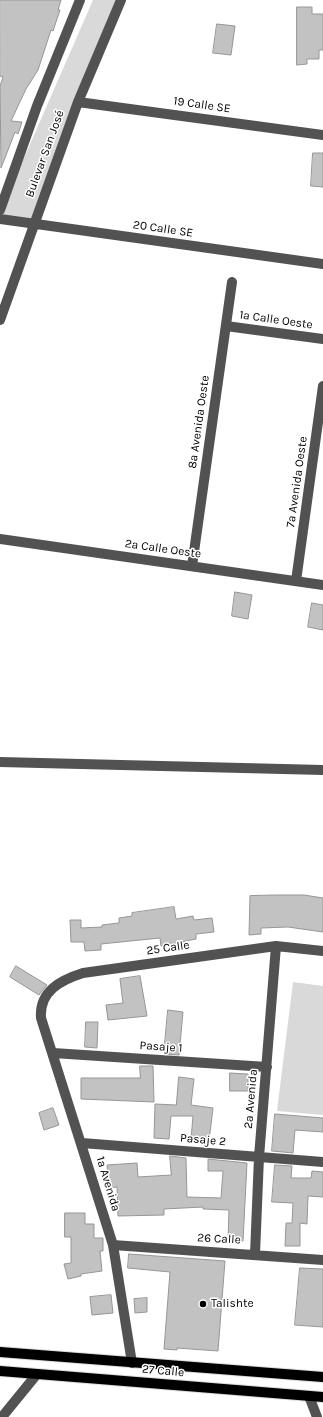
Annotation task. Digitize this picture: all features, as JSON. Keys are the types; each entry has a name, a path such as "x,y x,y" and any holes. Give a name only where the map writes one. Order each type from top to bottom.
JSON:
{"main road":[{"name":"27 Calle","path":"0,1352 323,1377"},
{"name":"27 Calle","path":"0,1371 323,1397"}],"street":[{"name":"Bulevar San José","path":"0,210 36,106 80,0"},
{"name":"Bulevar San José","path":"0,320 78,102 121,0"},
{"name":"19 Calle SE","path":"78,102 323,135"},
{"name":"20 Calle SE","path":"0,219 33,225 323,264"},
{"name":"8a Avenida Oeste","path":"192,566 232,282"},
{"name":"1a Calle Oeste","path":"226,326 323,339"},
{"name":"7a Avenida Oeste","path":"296,581 323,386"},
{"name":"2a Calle Oeste","path":"0,539 323,585"},
{"path":"0,762 323,770"},
{"name":"25 Calle","path":"42,1018 40,1007 45,996 57,985 83,974 276,946 323,951"},
{"name":"2a Avenida","path":"254,1254 259,1157 276,946"},
{"name":"1a Avenida","path":"42,1018 113,1245 132,1363"},
{"name":"Pasaje 1","path":"52,1053 267,1067"},
{"name":"Pasaje 2","path":"82,1143 323,1162"},
{"name":"26 Calle","path":"113,1245 323,1260"},
{"path":"2,1417 37,1374"},
{"path":"309,1396 317,1417"}],"shaded area":[{"path":"93,0 126,0 32,223 0,218 0,213"},
{"path":"293,982 323,986 323,1115 277,1111"}],"building":[{"path":"0,0 61,0 58,10 60,10 53,31 51,30 38,70 26,89 11,121 22,122 18,134 15,132 1,168 0,86 3,77 0,76"},
{"path":"297,7 312,7 312,14 323,14 323,50 319,50 319,59 307,59 307,64 297,65"},
{"path":"217,24 235,26 231,55 213,53"},
{"path":"313,153 323,153 323,187 311,186"},
{"path":"235,592 252,595 248,619 232,616"},
{"path":"312,603 323,605 323,630 308,627"},
{"path":"304,895 323,898 323,932 288,927 261,928 261,934 249,935 250,896"},
{"path":"174,907 176,919 193,916 194,920 212,918 214,932 196,934 196,939 161,946 160,938 101,944 101,950 85,951 84,942 71,942 70,920 81,920 81,928 102,927 102,925 119,923 119,918 132,916 132,913"},
{"path":"16,966 47,985 39,995 10,977"},
{"path":"140,976 147,1016 108,1020 106,1005 123,1003 120,979"},
{"path":"168,1010 183,1012 179,1055 164,1054"},
{"path":"86,1022 98,1022 97,1048 85,1047"},
{"path":"140,1066 153,1066 154,1102 81,1099 81,1078 140,1078"},
{"path":"230,1073 248,1074 248,1091 230,1091"},
{"path":"179,1077 194,1079 191,1105 213,1108 209,1141 191,1139 193,1116 171,1116 169,1139 154,1138 155,1104 176,1105"},
{"path":"53,1108 59,1125 44,1130 39,1113"},
{"path":"275,1114 323,1118 323,1132 295,1130 293,1153 272,1151"},
{"path":"170,1156 186,1158 187,1197 221,1198 223,1171 208,1171 208,1159 247,1163 243,1241 228,1240 229,1210 203,1209 203,1207 164,1209 164,1215 118,1216 117,1187 109,1188 107,1165 137,1163 138,1177 171,1175"},
{"path":"275,1165 292,1166 291,1178 311,1178 312,1171 323,1172 323,1197 308,1196 307,1224 300,1223 300,1246 285,1246 286,1223 292,1223 293,1203 272,1202"},
{"path":"65,1213 85,1213 85,1224 94,1224 94,1238 103,1238 103,1251 100,1251 102,1271 81,1274 81,1276 68,1279 64,1264 71,1263 71,1237 65,1237"},
{"name":"Talishte","path":"129,1254 225,1261 218,1351 177,1348 177,1350 164,1349 170,1272 128,1268"},
{"path":"300,1268 323,1269 323,1327 295,1325"},
{"path":"111,1295 113,1313 92,1315 90,1297"},
{"path":"147,1298 147,1312 135,1313 134,1299"}],"place":[{"name":"Talishte","path":"203,1304"}]}
